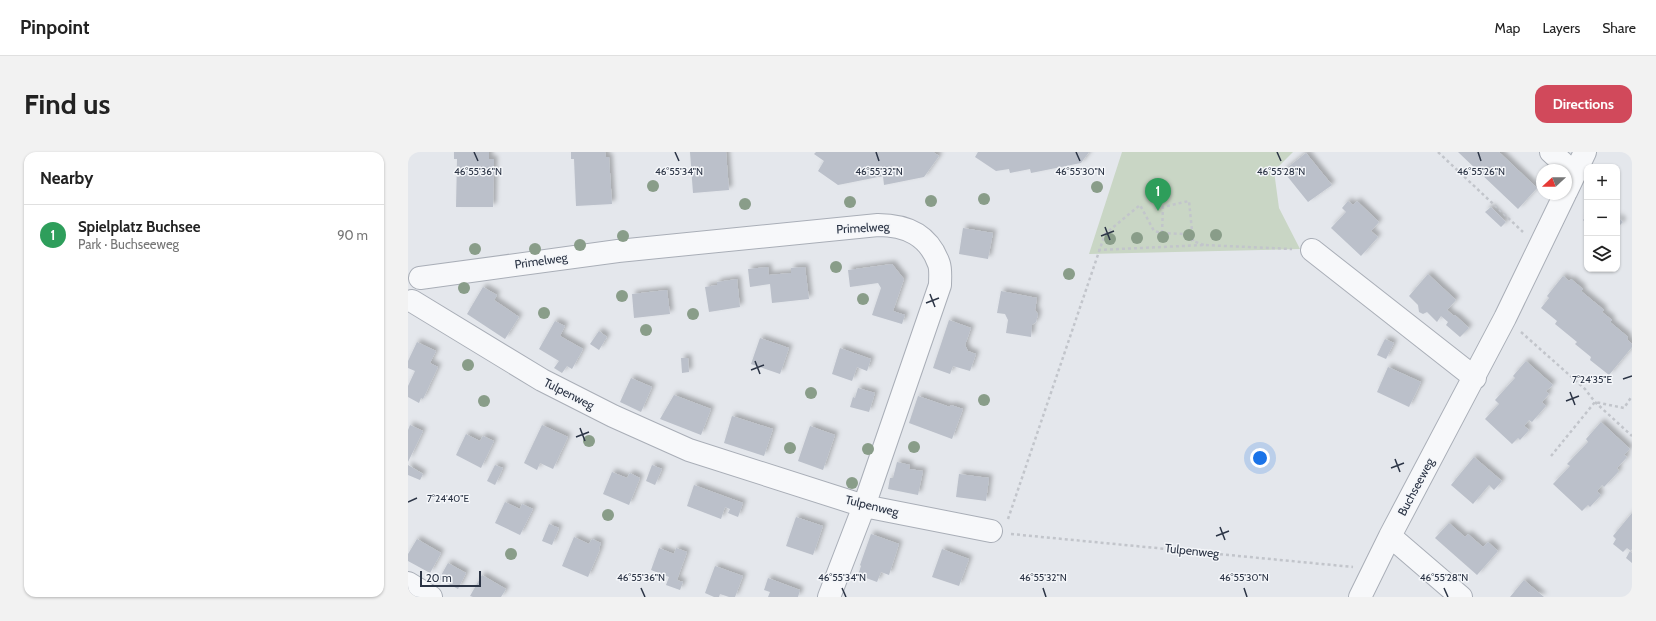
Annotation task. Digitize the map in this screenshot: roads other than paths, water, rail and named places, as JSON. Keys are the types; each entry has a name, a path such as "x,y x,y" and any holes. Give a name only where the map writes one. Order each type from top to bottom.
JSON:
{"street":[{"path":"1551,152 1557,164"},
{"name":"Buchseeweg","path":"1572,180 1585,152"},
{"name":"Buchseeweg","path":"1360,597 1390,536 1475,378 1563,200"},
{"name":"Primelweg","path":"414,274 618,251 878,225 892,225 912,230 929,244 939,264 940,286 864,506 829,597"},
{"path":"1312,250 1475,378"},
{"path":"410,301 419,295 421,291 422,282 414,274"},
{"name":"Tulpenweg","path":"410,301 542,380 661,439 689,450 864,506 997,532"},
{"path":"1390,536 1461,597"},
{"path":"408,583 431,597"}],"place":[{"name":"Spielplatz Buchsee","path":"1158,211"}]}
